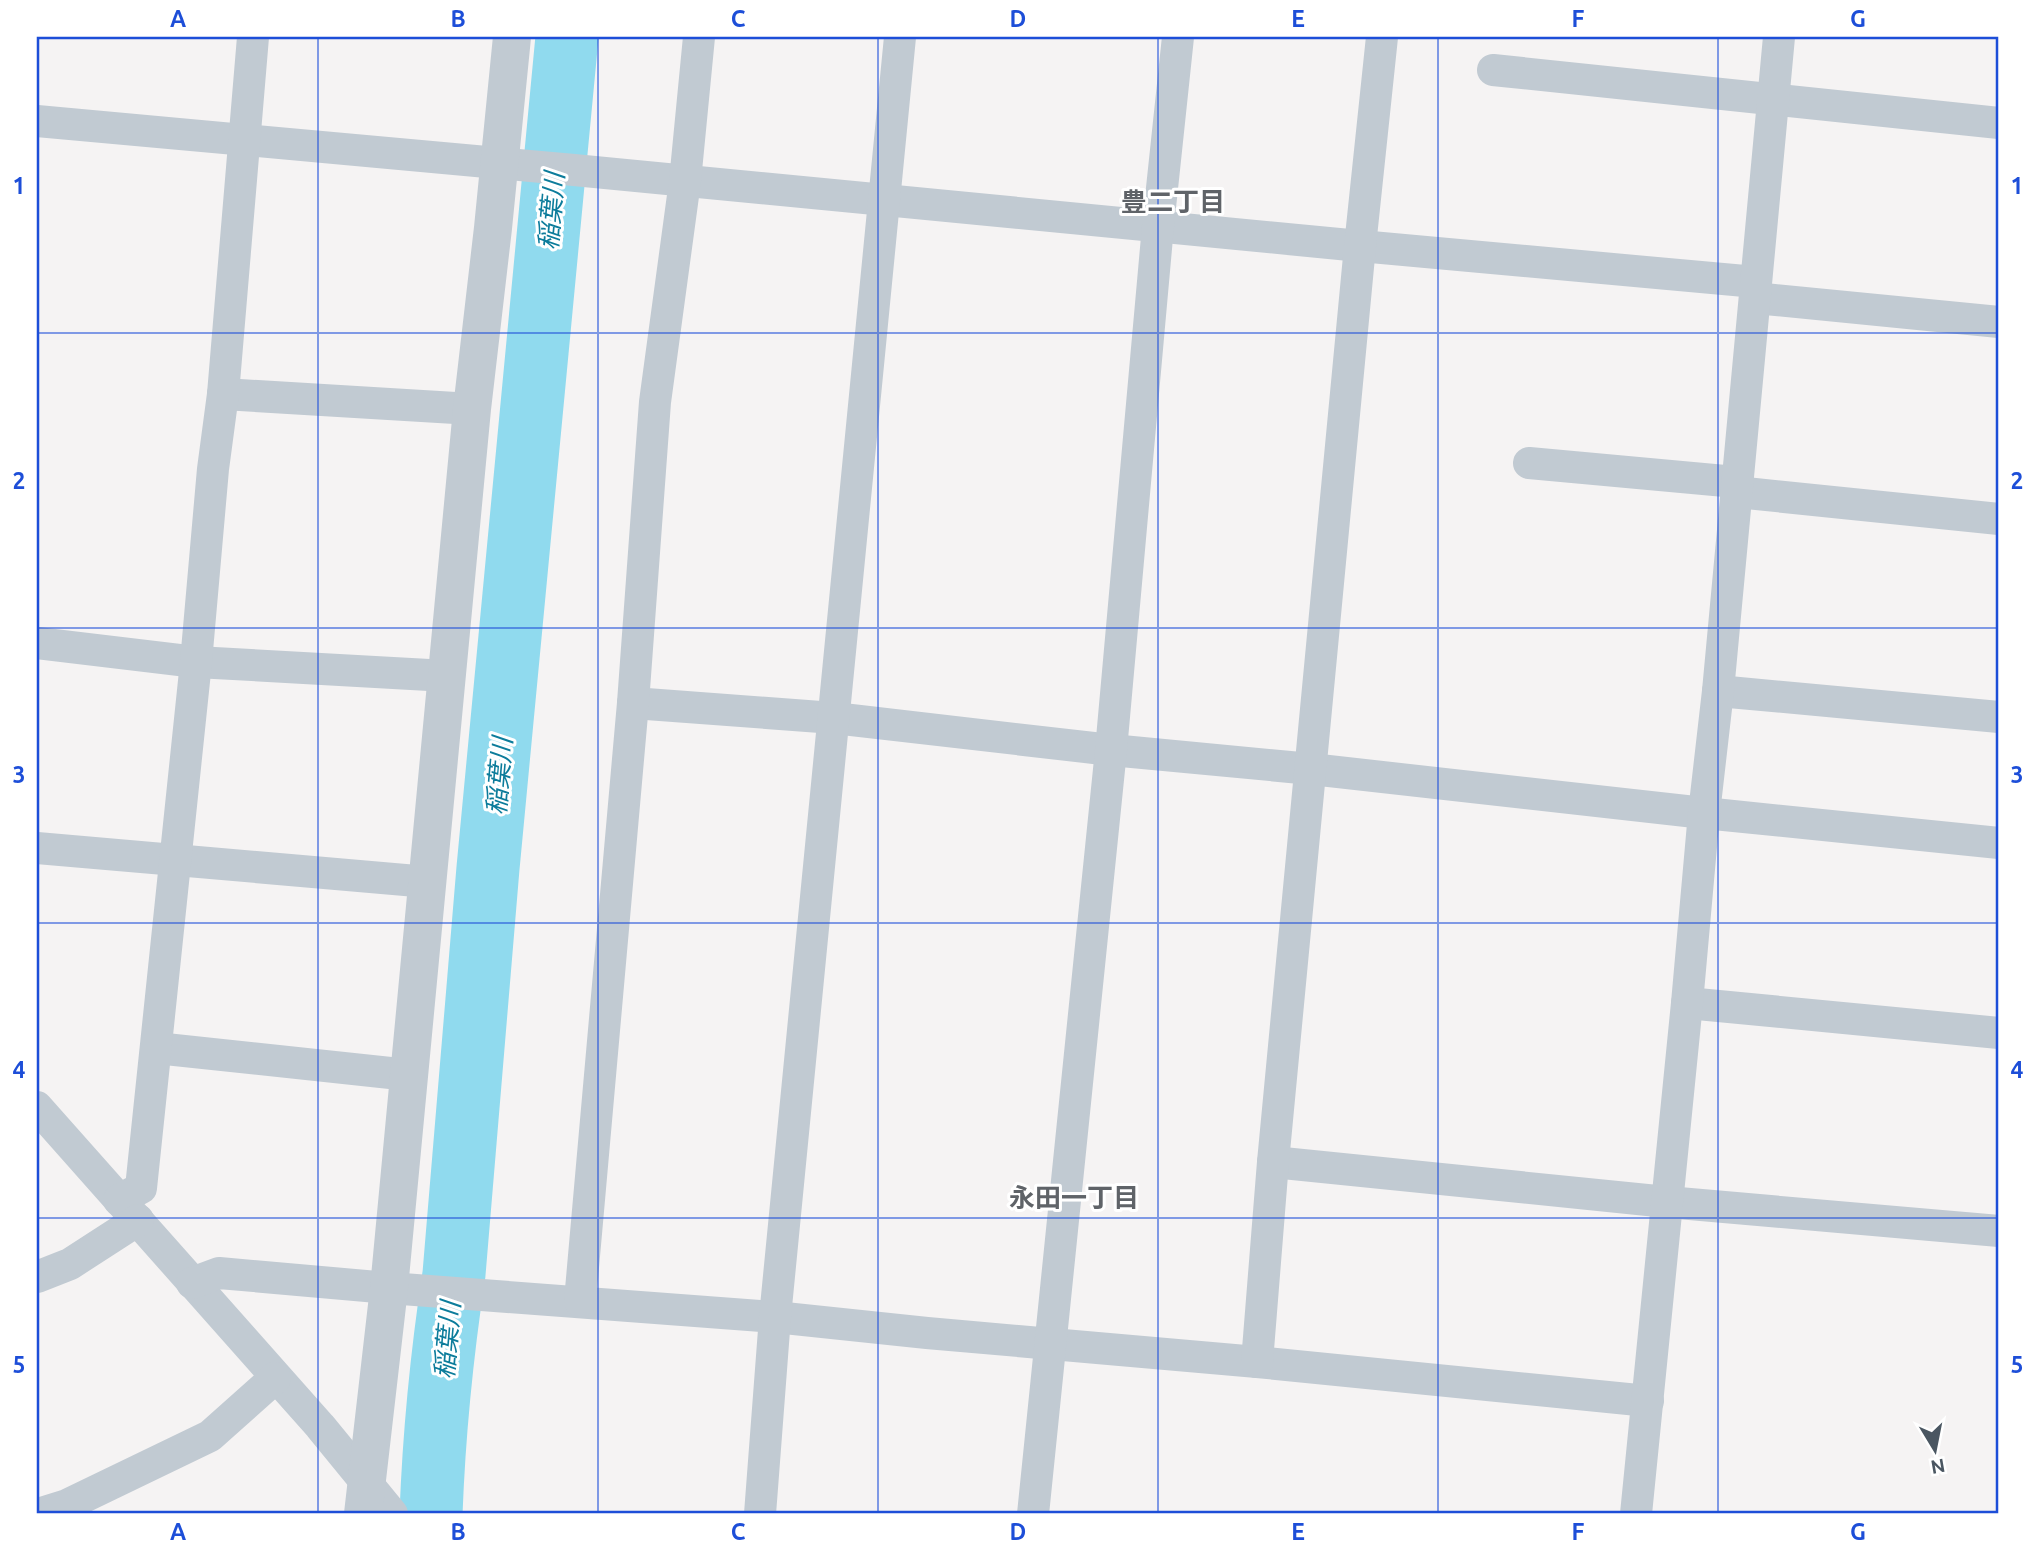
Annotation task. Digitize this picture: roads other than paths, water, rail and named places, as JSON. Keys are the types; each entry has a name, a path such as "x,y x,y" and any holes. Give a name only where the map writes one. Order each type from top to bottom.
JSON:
{"street":[{"path":"37,1277 70,1264 129,1210 141,1188 223,394 253,37"},
{"path":"365,1499 428,882 472,409 512,37"},
{"path":"580,1301 633,703 655,402 685,181 699,37"},
{"path":"760,1514 775,1317 900,37"},
{"path":"1033,1514 1111,750 1158,226 1178,37"},
{"path":"1257,1362 1273,1161 1382,37"},
{"path":"1636,1514 1718,691 1779,37"},
{"path":"1493,70 1999,123"},
{"path":"37,121 1360,246 1755,290 1999,322"},
{"path":"223,394 472,409"},
{"path":"1529,463 1999,519"},
{"path":"37,643 196,662 447,676"},
{"path":"1718,691 1999,717"},
{"path":"633,703 834,718 1111,750 1999,843"},
{"path":"37,848 428,882"},
{"path":"1687,1003 1999,1033"},
{"path":"156,1048 409,1075"},
{"path":"37,1107 320,1426 365,1499 392,1514"},
{"path":"1273,1161 1667,1202 1999,1231"},
{"path":"192,1283 219,1273 580,1301 1257,1362 1648,1401"},
{"path":"38,1514 67,1505 210,1436 275,1378"}],"waterway":[{"name":"稲葉川","path":"431,1514 439,1394 454,1274 488,868 567,37"}],"district":[{"name":"豊二丁目","path":"1173,201"},
{"name":"永田一丁目","path":"1074,1197"}]}
